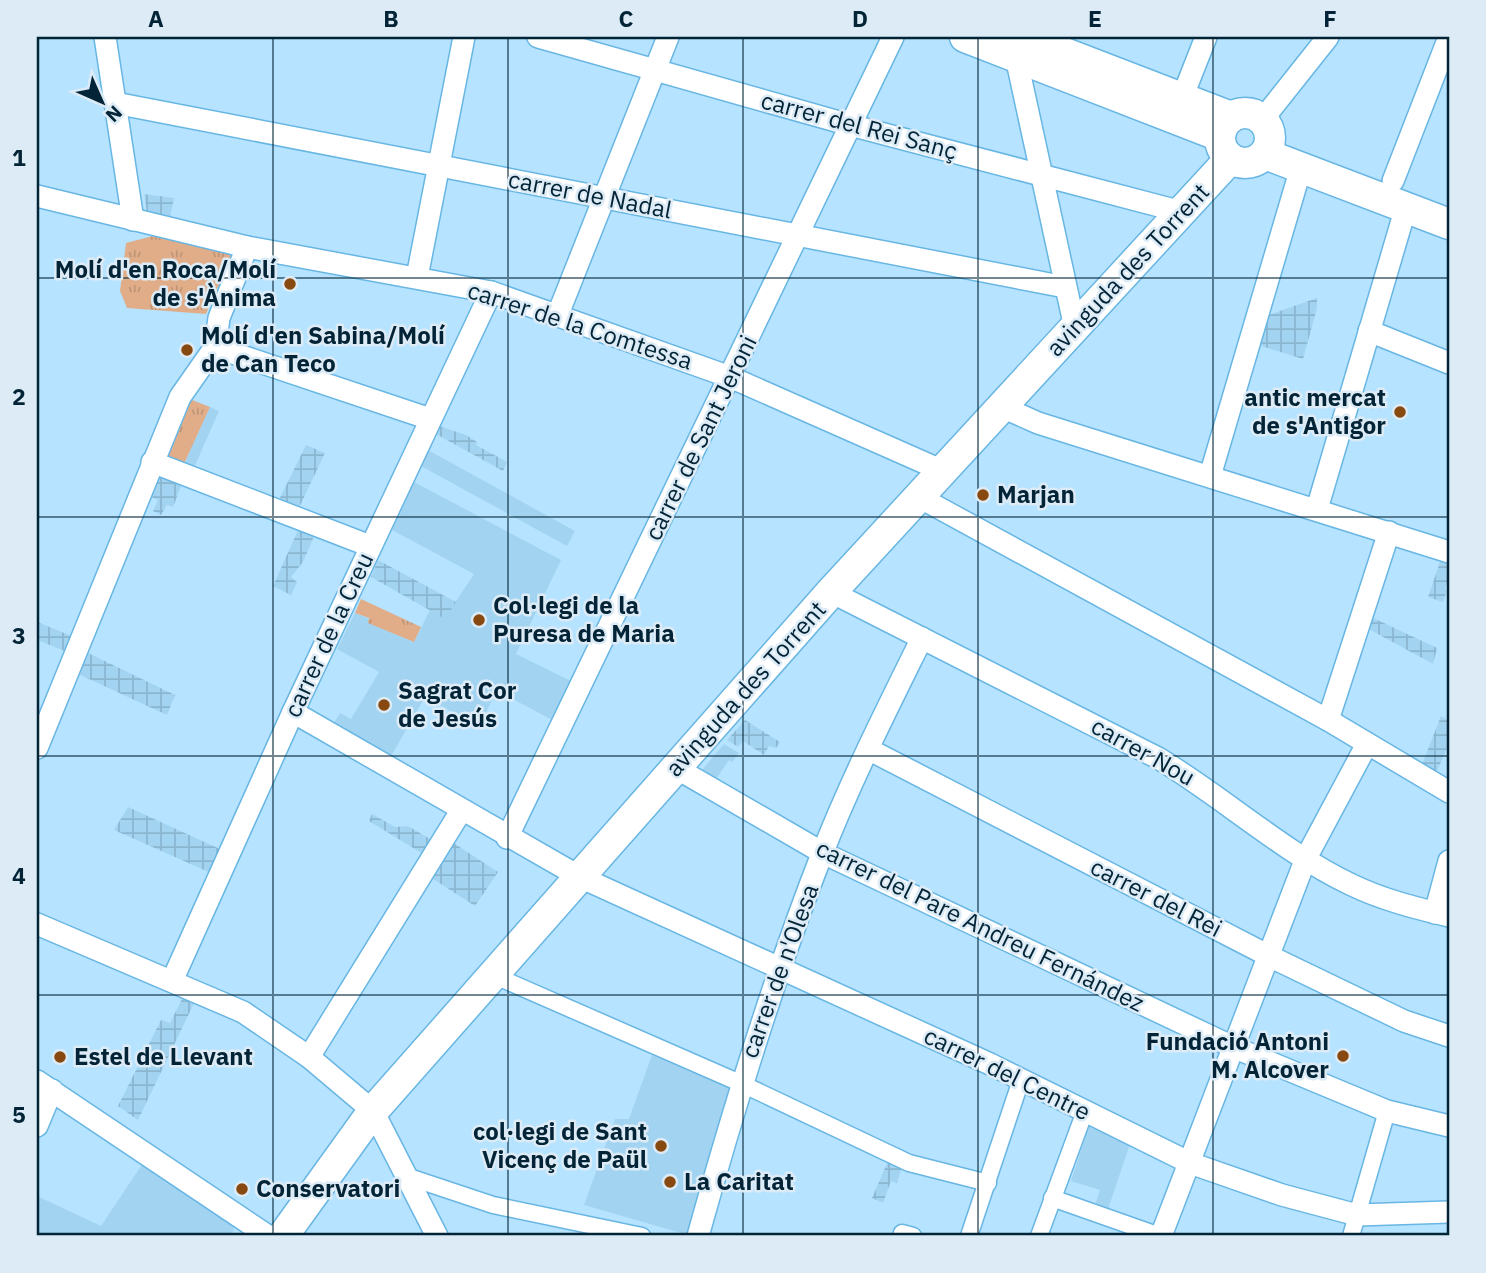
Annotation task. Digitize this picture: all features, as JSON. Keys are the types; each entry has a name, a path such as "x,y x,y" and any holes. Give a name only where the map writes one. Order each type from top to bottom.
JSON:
{"main road":[{"path":"965,37 1020,47 1074,46 1182,98 1252,163 1266,136"},
{"path":"1020,47 1227,137"},
{"path":"1227,137 1247,113 1266,136 1301,169 1399,194 1449,202"},
{"path":"1266,136 1399,194 1449,224"},
{"name":"avinguda des Torrent","path":"283,1236 373,1111 831,592 1182,212 1227,137"}],"street":[{"path":"105,37 132,220"},
{"path":"416,277 464,37"},
{"name":"carrer del Rei Sanç","path":"538,37 850,125 1182,212"},
{"path":"558,314 668,37"},
{"name":"carrer de Sant Jeroni","path":"507,838 893,37"},
{"path":"1182,98 1206,37"},
{"path":"1266,136 1328,37"},
{"path":"1317,509 1369,331 1399,194 1449,37"},
{"path":"1020,47 1040,175 1075,328"},
{"name":"carrer de Nadal","path":"115,103 1065,286"},
{"path":"1210,476 1301,169"},
{"name":"carrer de la Comtessa","path":"37,196 247,247 491,292 730,377 943,471"},
{"path":"39,738 180,397 215,347 219,318 247,247"},
{"name":"carrer de la Creu","path":"172,981 293,712 491,292"},
{"path":"1369,331 1449,363"},
{"path":"215,347 430,419"},
{"path":"1002,407 1038,423 1449,552"},
{"path":"152,462 370,546"},
{"path":"919,497 1328,720 1449,792"},
{"path":"1328,720 1389,532"},
{"name":"carrer Nou","path":"831,592 1158,758 1202,784 1306,859 1350,885 1398,904 1442,914"},
{"name":"carrer de n'Olesa","path":"698,1236 740,1083 779,970 823,853 867,750 922,638"},
{"name":"carrer del Centre","path":"293,712 507,838 579,877 1021,1080 1191,1163 1282,1195 1357,1215 1449,1212"},
{"path":"1052,1198 1160,1236 1191,1163 1306,859 1367,744"},
{"name":"carrer del Rei","path":"867,750 1269,956 1404,1021 1449,1036"},
{"name":"carrer del Pare Andreu Fernández","path":"676,768 823,853 1233,1047 1387,1111 1449,1126"},
{"path":"309,1057 461,811"},
{"path":"1442,914 1449,861"},
{"path":"37,924 243,1012 309,1057 373,1111 437,1236"},
{"path":"493,975 740,1083 909,1163 988,1183"},
{"path":"969,1236 1021,1080"},
{"path":"37,1126 44,1086 268,1236"},
{"path":"1038,1236 1085,1111"},
{"path":"1351,1236 1387,1111"},
{"path":"406,1176 493,1205 642,1236"},
{"path":"901,1236 902,1233 913,1236"}],"shaded area":[{"path":"144,194 174,198 170,218 147,213"},
{"path":"1317,298 1317,308 1303,359 1258,345 1266,316"},
{"path":"210,407 219,411 193,470 183,466"},
{"path":"439,426 466,435 477,442 476,445 507,462 503,471 436,434"},
{"path":"306,445 325,453 297,512 277,504"},
{"path":"428,450 575,531 567,546 421,466"},
{"path":"164,473 183,481 173,507 167,505 161,515 153,511 158,500 147,495 155,476"},
{"name":"Col·legi de la Puresa de Maria","path":"414,482 561,560 516,654 575,683 556,722 496,690 480,727 425,697 390,758 346,729 343,733 332,726 340,713 351,719 379,672 337,649 355,613 370,619 368,622 414,642 430,610 445,618 474,574 392,530"},
{"path":"299,528 315,534 303,562 291,577 297,582 291,595 273,586"},
{"path":"1441,559 1449,562 1449,578 1443,602 1428,597"},
{"path":"378,560 456,602 445,619 371,577"},
{"path":"1369,616 1437,648 1433,664 1365,627"},
{"path":"37,622 74,637 67,652 37,640"},
{"path":"84,651 175,695 167,715 76,673"},
{"path":"1441,716 1449,721 1449,743 1435,776 1421,767"},
{"path":"745,720 780,742 776,748 769,746 764,755 743,741 738,747 727,740"},
{"path":"724,744 739,753 732,762 729,760 712,785 702,779 702,770"},
{"path":"128,807 222,850 211,873 114,830"},
{"path":"372,814 395,827 408,826 437,843 428,857 369,821"},
{"path":"452,842 498,872 475,906 430,877"},
{"path":"184,995 196,999 138,1120 118,1106 161,1020 170,1023"},
{"name":"col·legi de Sant Vicenç de Paül","path":"652,1055 731,1088 688,1235 584,1205 615,1119 629,1119"},
{"path":"1090,1123 1131,1141 1108,1209 1095,1205 1100,1190 1071,1181"},
{"path":"888,1161 902,1166 897,1183 891,1181 883,1203 872,1198"},
{"path":"143,1163 231,1222 234,1230 231,1236 37,1236 37,1196 101,1226"}],"green space":[{"path":"153,236 227,249 231,257 206,314 127,308 120,291 126,243"},
{"path":"187,398 210,407 183,466 161,458"},
{"path":"361,599 421,627 414,642 368,623 369,618 355,613"}],"place":[{"name":"Molí d'en Roca/Molí de s'Ànima","path":"290,284"},
{"name":"Molí d'en Sabina/Molí de Can Teco","path":"187,350"},
{"name":"antic mercat de s'Antigor","path":"1400,412"},
{"name":"Marjan","path":"983,495"},
{"name":"Col·legi de la Puresa de Maria","path":"479,620"},
{"name":"Sagrat Cor de Jesús","path":"384,705"},
{"name":"Fundació Antoni M. Alcover","path":"1343,1056"},
{"name":"Estel de Llevant","path":"60,1057"},
{"name":"col·legi de Sant Vicenç de Paül","path":"661,1146"},
{"name":"La Caritat","path":"670,1182"},
{"name":"Conservatori","path":"242,1189"}]}
